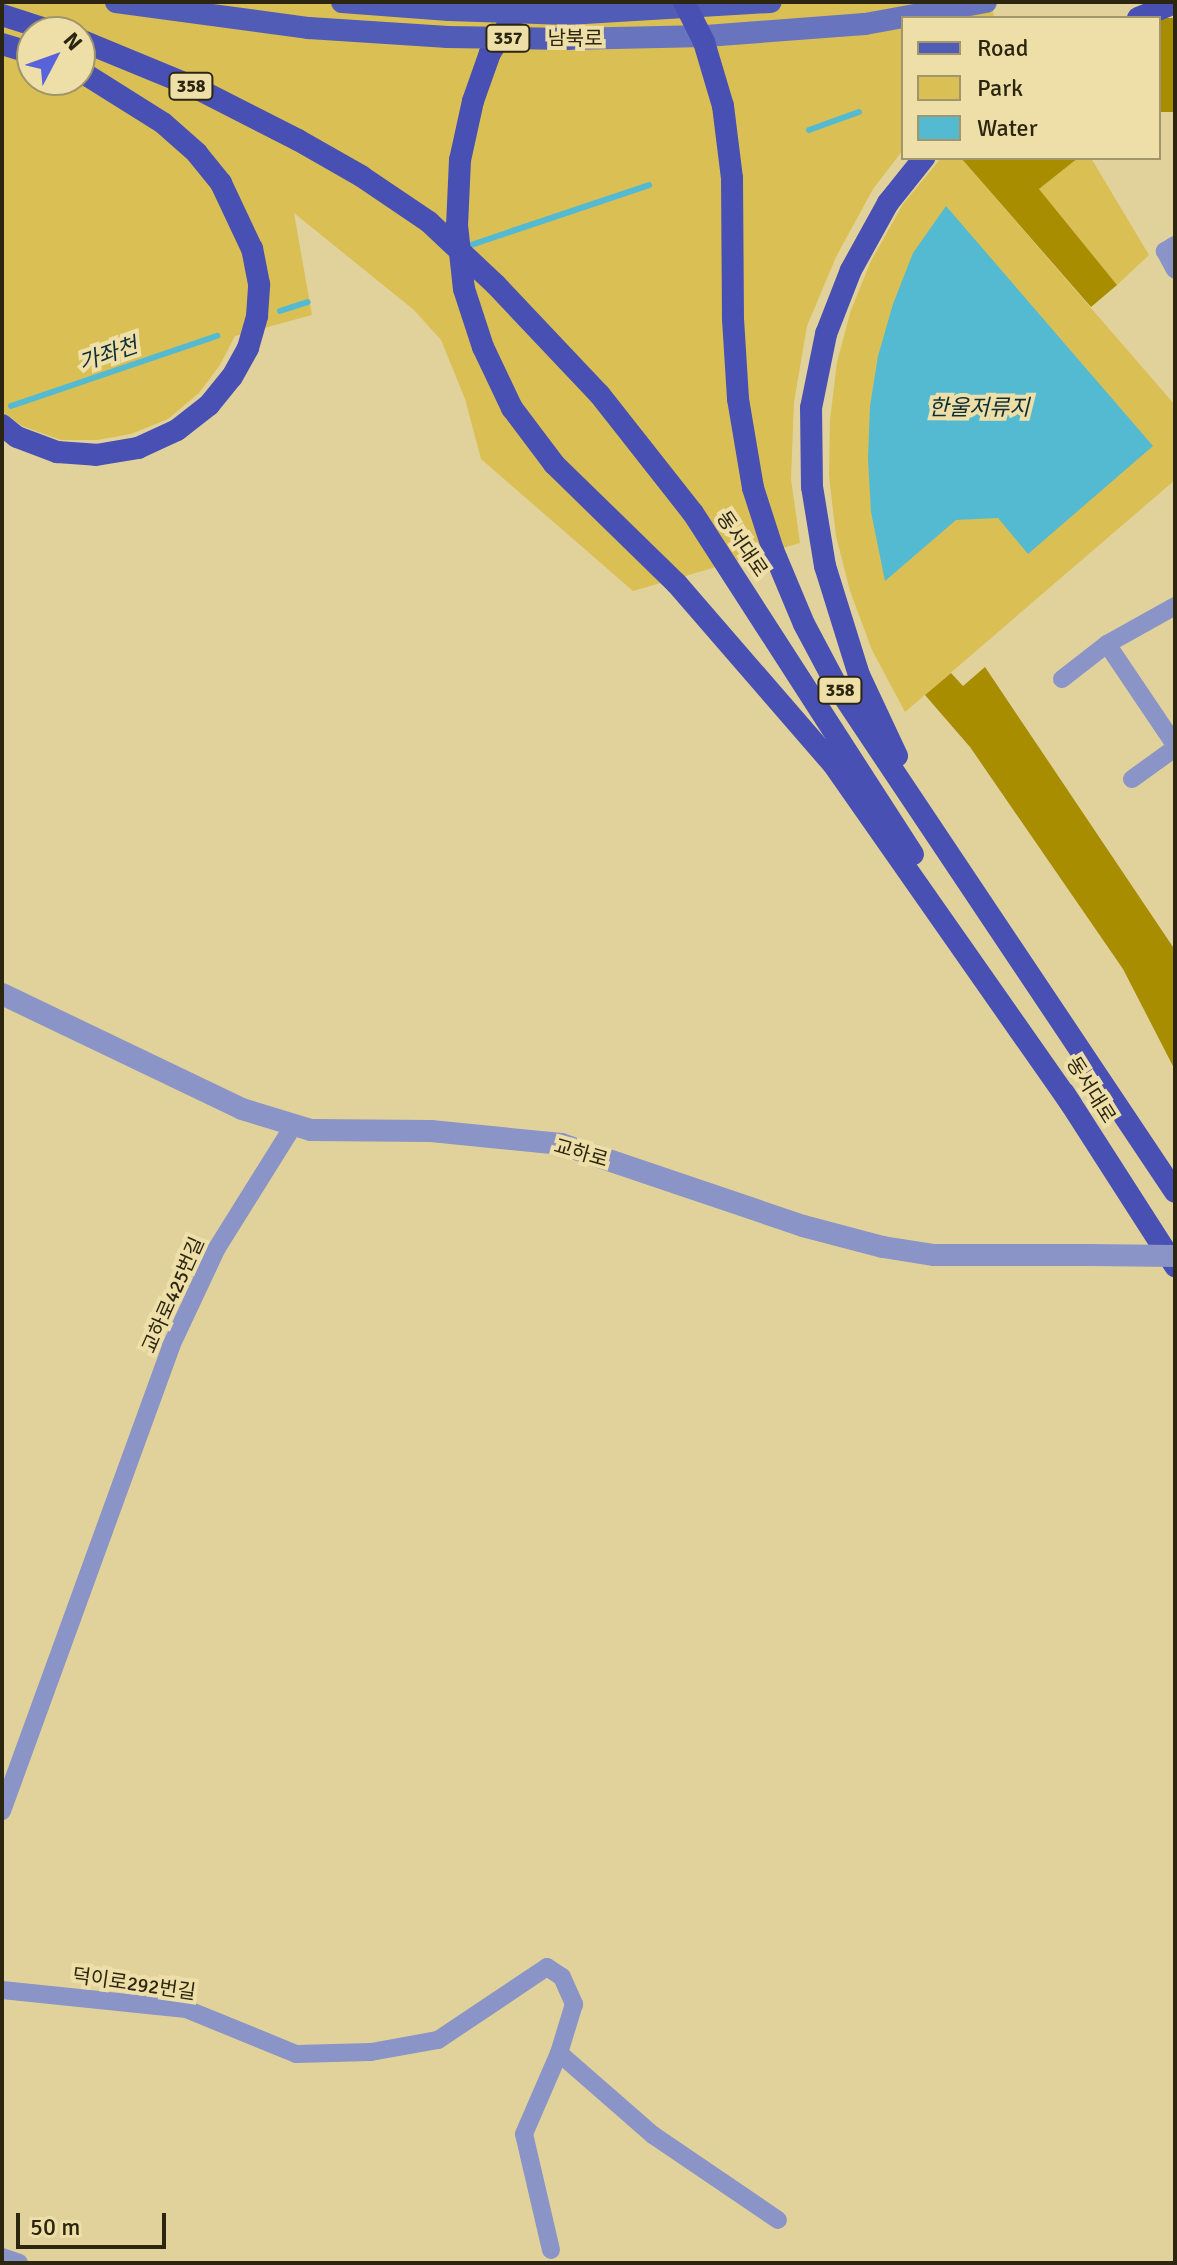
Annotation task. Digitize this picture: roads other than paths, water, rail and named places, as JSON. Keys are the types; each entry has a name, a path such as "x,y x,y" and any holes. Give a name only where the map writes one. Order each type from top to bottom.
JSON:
{"highway":[{"path":"523,2 490,53 473,101 460,160 457,225 464,289 483,347 512,408 554,464 677,584 833,764 1072,1105"},
{"name":"동서대로","path":"684,2 704,42 723,106 732,178 733,319 744,445 762,520 804,624 838,688 1175,1192"},
{"path":"1143,16 1175,3"},
{"name":"동서대로","path":"96,47 194,87 298,140 361,176 429,222 496,285 600,395 693,513 1175,1266"},
{"path":"2,425 17,437 57,452 96,455 151,442 177,430 209,405 232,377 248,348 257,316 259,284 252,249 221,183 197,153 163,123 96,81"},
{"path":"923,160 867,235 826,334 811,408 812,487 831,590 859,675 890,744 980,904"}],"main road":[{"name":"남북로","path":"116,2 309,28 448,37 568,39 706,36 865,24 901,17"},
{"name":"남북로","path":"342,2 568,14 771,2"},
{"name":"남북로","path":"909,16 986,2"}],"street":[{"path":"1175,245 1165,251 1175,270"},
{"path":"1062,679 1107,644 1175,606"},
{"path":"1107,644 1175,747 1132,779"},
{"name":"교하로","path":"2,994 242,1109 311,1130 431,1131 561,1144 803,1226 896,1249 949,1255 1175,1256"},
{"name":"교하로425번길","path":"2,1811 171,1346 217,1248 294,1125"},
{"name":"덕이로292번길","path":"2,1990 186,2009 296,2054 371,2052 438,2040 547,1967 562,1977 574,2004 559,2053 524,2134 551,2250"},
{"path":"559,2053 653,2135 778,2220"},
{"path":"2,2257 19,2263"}],"water":[{"name":"한울저류지","path":"946,206 1153,446 1028,554 998,518 956,520 885,581 871,512 868,459 870,406 878,356 893,304 913,253"}],"waterway":[{"name":"가좌천","path":"809,130 859,112"},
{"name":"가좌천","path":"468,246 649,185"},
{"name":"가좌천","path":"280,311 308,302"},
{"name":"가좌천","path":"11,406 217,336"}]}
